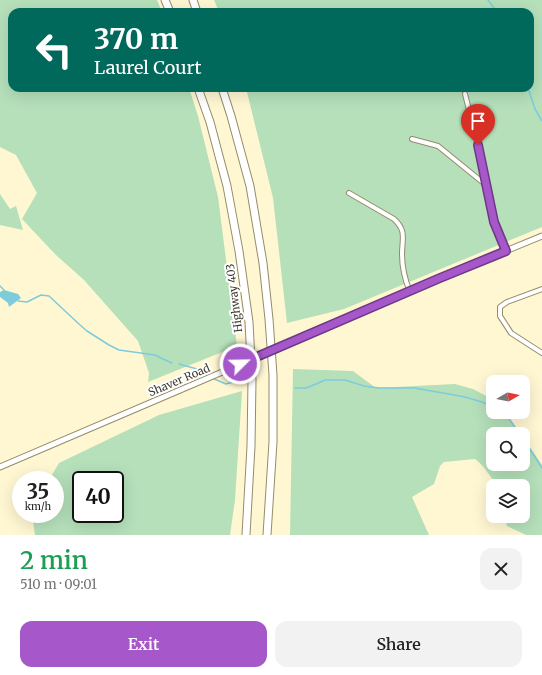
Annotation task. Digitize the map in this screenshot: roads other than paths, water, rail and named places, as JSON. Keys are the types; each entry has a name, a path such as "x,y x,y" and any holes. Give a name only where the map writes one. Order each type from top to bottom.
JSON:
{"highway":[{"name":"Highway 403","path":"199,92 210,122 227,186 239,251 249,322 252,380 252,446 246,535"},
{"path":"223,92 250,186 263,262 269,319 273,375 273,442 267,534"}],"street":[{"path":"465,94 481,157 494,222 506,251"},
{"path":"412,139 438,146 486,185"},
{"path":"349,193 394,218 398,222 403,231 403,264 406,282 410,292"},
{"name":"Shaver Road","path":"0,467 542,236"},
{"path":"542,289 507,302 500,308 500,316 511,333 542,354"}],"water":[{"path":"4,290 18,294 21,298 9,307 8,303 0,297 0,292"}],"waterway":[{"path":"488,0 494,8"},
{"path":"529,92 535,109 542,121"},
{"path":"0,286 4,290"},
{"path":"18,301 27,302 41,295 49,296 87,331 109,345 119,350 155,355 172,363"},
{"path":"179,364 197,369 209,376"},
{"path":"212,378 226,384 242,378"},
{"path":"295,388 306,388 325,380 345,380 364,386 379,388 414,388 465,397 486,404"},
{"path":"509,419 515,427"},
{"path":"530,449 542,468"}]}
